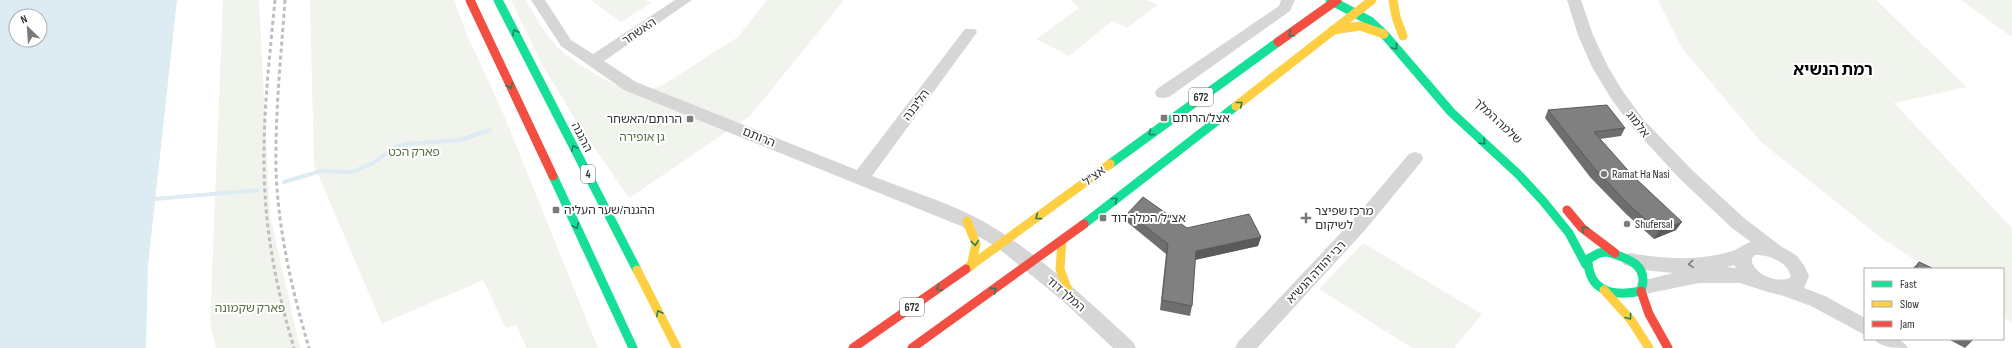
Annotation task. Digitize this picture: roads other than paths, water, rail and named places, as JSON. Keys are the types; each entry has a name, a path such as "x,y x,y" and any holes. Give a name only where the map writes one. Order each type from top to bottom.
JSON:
{"main road":[{"path":"470,0 633,348"},
{"name":"ההגנה","path":"498,0 677,348"},
{"path":"1356,0 1371,5"},
{"path":"1388,20 1406,39 1396,17 1393,0"},
{"path":"1334,1 1370,21 1384,34 1447,107 1518,174 1543,201 1569,233 1586,265 1590,277 1631,320 1649,348"},
{"name":"אצ\"ל","path":"853,348 1004,243 1154,131 1311,20 1334,1"},
{"name":"672","path":"912,348 1062,241 1355,13 1371,5"},
{"path":"1311,20 1312,10"},
{"path":"1333,30 1360,26 1384,34"},
{"path":"1563,204 1582,228 1643,273 1646,280 1643,289 1649,317 1668,348"},
{"path":"967,221 976,244 972,266"},
{"path":"1062,241 1058,265 1061,278 1070,296"},
{"path":"1586,265 1588,259 1599,253 1622,257"},
{"path":"1604,290 1624,296 1634,295 1643,289"},
{"path":"615,310 618,339"}],"street":[{"name":"הרותם","path":"538,0 566,42 630,86 967,221 1004,243"},
{"name":"האשחר","path":"594,61 685,0"},
{"path":"1163,93 1285,8 1288,0"},
{"name":"אלמוג","path":"1574,0 1584,30 1596,57 1628,112 1648,137 1738,223 1793,263 1798,272"},
{"name":"הליבנה","path":"861,178 970,32"},
{"name":"רבי יהודה הנשיא","path":"1245,348 1359,225 1415,158"},
{"path":"1738,223 1745,253 1744,266 1754,278"},
{"name":"המלך דוד","path":"1004,243 1070,296 1126,348"},
{"path":"1622,257 1652,265 1668,266 1718,262 1760,248 1775,251"},
{"path":"1784,288 1790,287 1797,283 1800,276 1798,272"},
{"path":"1798,272 1814,290 1840,312"},
{"path":"1643,289 1678,279 1723,273 1754,278 1767,285 1784,288 1818,300 1864,326"},
{"path":"1886,340 1898,348"}],"waterway":[{"path":"284,182 321,171 352,172 373,163 395,147 407,144 460,140 490,130"},
{"path":"155,199 258,190"}],"railway":[{"path":"275,0 265,121 264,170 266,213 275,272 294,348"},
{"path":"285,0 276,127 277,192 287,260 309,348"}],"place":[{"name":"אצל/הרותם","path":"1164,118"},
{"name":"הרותם/האשחר","path":"690,119"},
{"name":"Ramat Ha Nasi","path":"1604,174"},
{"name":"ההגנה/שער העליה","path":"556,210"},
{"name":"אצ״ל/המלך דוד","path":"1103,218"},
{"name":"מרכז שפיצר לשיקום","path":"1306,218"},
{"name":"Shufersal","path":"1627,224"}],"district":[{"name":"רמת הנשיא","path":"1833,69"}],"park label":[{"name":"גן אופירה","path":"642,137"},
{"name":"פארק הכט","path":"414,152"},
{"name":"פארק שקמונה","path":"250,308"}]}
